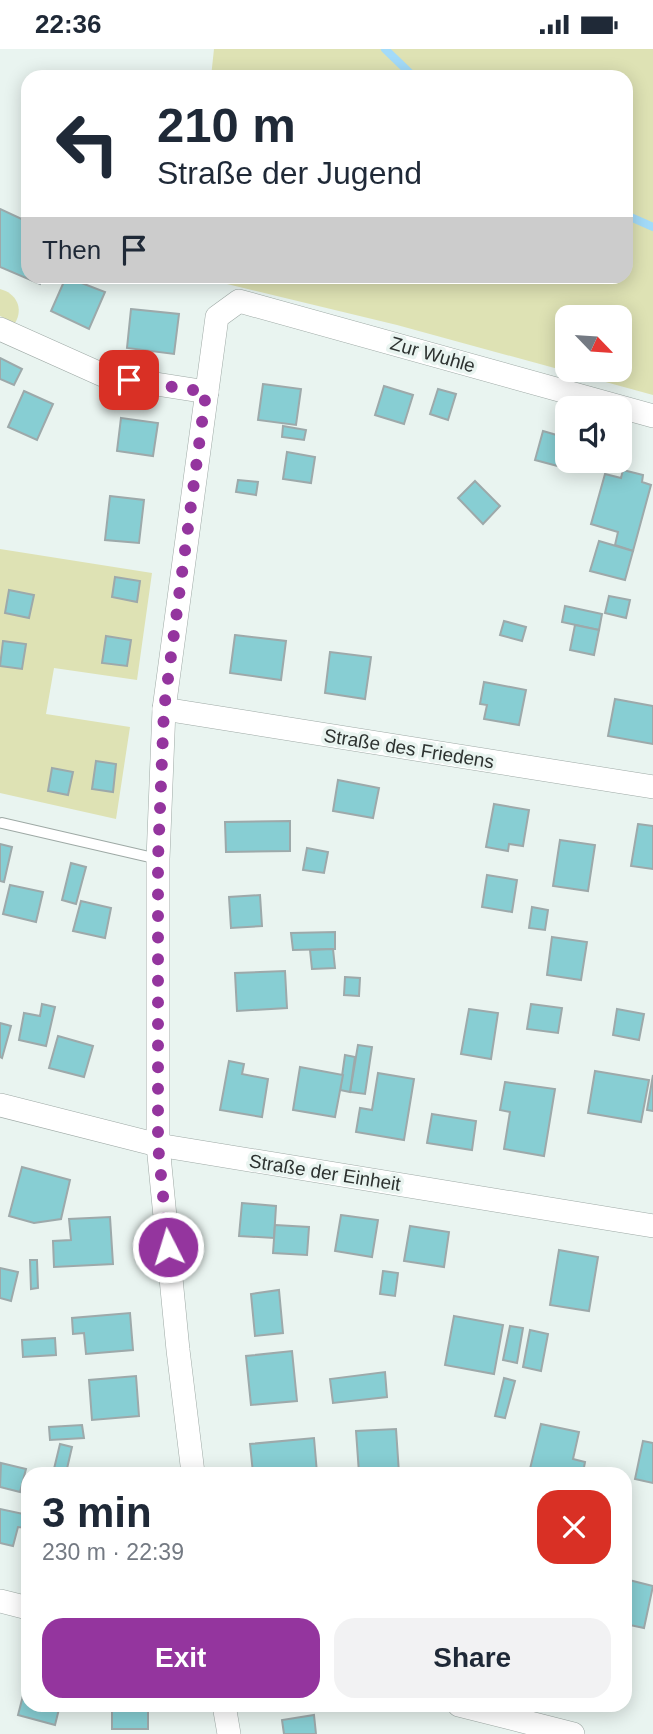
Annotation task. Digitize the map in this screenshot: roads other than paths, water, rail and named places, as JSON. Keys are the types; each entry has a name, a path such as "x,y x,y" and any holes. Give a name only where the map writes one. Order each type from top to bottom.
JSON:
{"street":[{"name":"Zur Wuhle","path":"206,392 217,317 239,301 653,416"},
{"path":"0,328 105,376 206,392 164,709 158,859 158,1145 192,1467"},
{"name":"Straße des Friedens","path":"164,709 653,787"},
{"name":"Straße der Einheit","path":"0,1105 158,1145 653,1226"},
{"path":"0,1601 21,1606"},
{"path":"225,1712 229,1734"},
{"path":"487,1712 573,1734"}],"lane":[{"path":"2,823 158,859"}],"waterway":[{"path":"385,49 407,70"},
{"path":"633,218 653,227"}]}
